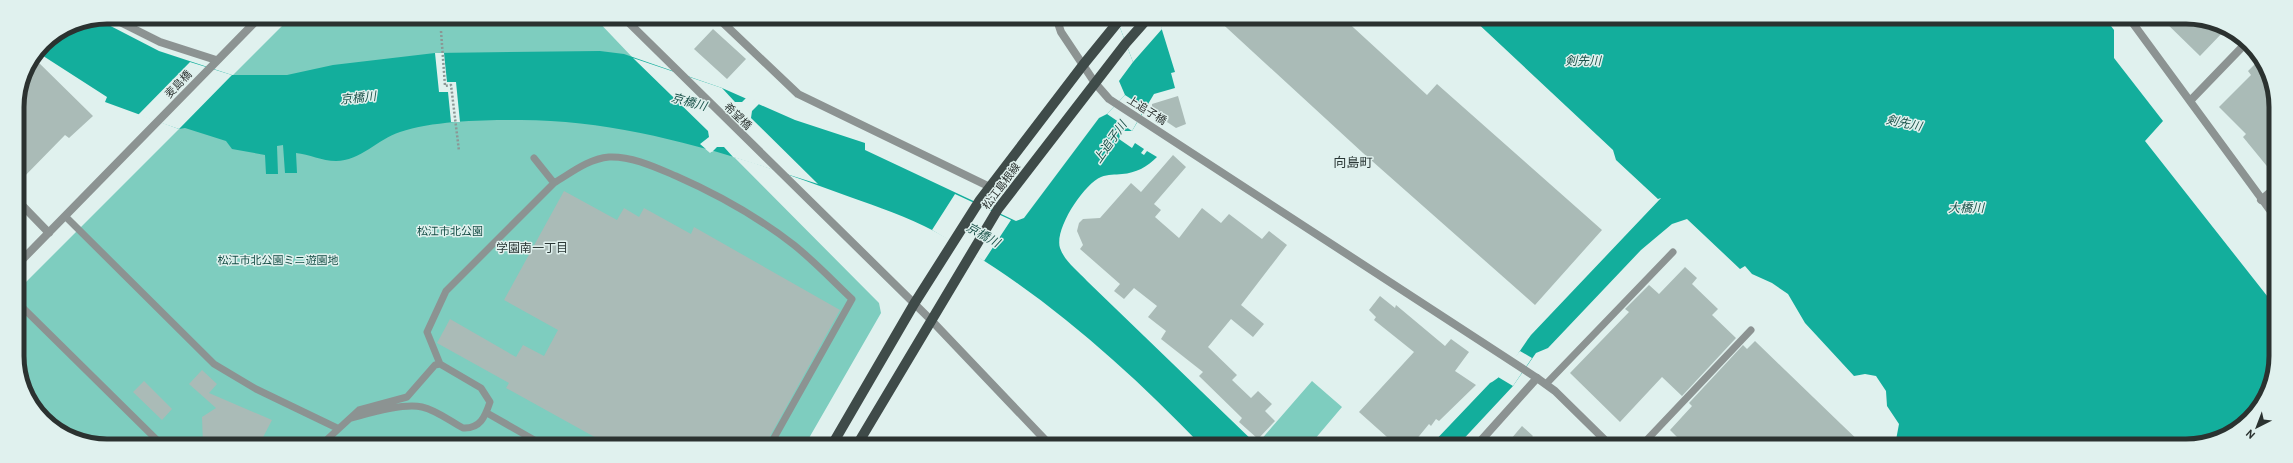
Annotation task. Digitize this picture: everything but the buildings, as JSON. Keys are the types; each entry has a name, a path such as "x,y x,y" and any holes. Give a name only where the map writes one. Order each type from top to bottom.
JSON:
{"main road":[{"name":"松江島根線","path":"835,439 914,304 948,248 980,200 1083,65 1117,24"},
{"name":"松江島根線","path":"861,439 930,320 998,209 1126,43 1143,24"}],"street":[{"path":"124,24 160,42 216,60"},
{"name":"麦島橋","path":"24,258 66,217 216,60 253,24"},
{"name":"希望橋","path":"631,24 651,46 930,320 1043,439"},
{"path":"724,24 798,94 990,188"},
{"name":"上追子橋","path":"1059,24 1062,32 1095,83 1109,99 1173,139 1546,384 1604,439"},
{"path":"2133,24 2269,210"},
{"path":"2190,101 2243,47"},
{"path":"2261,200 2269,193"},
{"path":"24,207 49,233"},
{"path":"1482,439 1537,378"}],"lane":[{"path":"351,418 382,411 421,406 463,428 469,429 480,423 490,402 481,388 440,364 427,332 446,291 554,183 579,167 596,160 609,157 624,158 651,165 702,188 757,219 794,245 852,299 773,439"},
{"path":"534,158 554,183"},
{"path":"66,217 214,364 256,389 337,428"},
{"path":"1546,384 1673,252"},
{"path":"24,308 156,439"},
{"path":"1648,439 1751,330"},
{"path":"327,439 337,428 359,410 407,397 430,368 440,364"},
{"path":"486,413 532,439"}],"path":[{"path":"440,31 445,86 451,85 459,151"}],"green space":[{"name":"松江市北公園","path":"284,24 601,24 633,58 701,145 710,153 717,147 724,147 879,303 881,313 808,439 107,439 86,436 65,428 48,415 35,398 30,388 25,367 24,284"},
{"path":"1312,381 1342,407 1315,439 1262,439"}],"water":[{"path":"107,24 159,51 232,75 287,75 333,65 435,53 600,51 624,54 722,88 795,120 865,143 865,150 1016,221 1024,218 1099,118 1107,114 1125,95 1119,81 1133,62 1119,24 1160,24 1175,72 1171,73 1175,88 1154,94 1132,131 1121,131 1119,139 1132,148 1135,143 1144,149 1141,153 1144,155 1147,151 1157,157 1145,167 1137,171 1104,176 1094,181 1079,198 1066,219 1061,230 1059,240 1060,248 1068,262 1251,439 1195,439 1109,356 1076,328 1007,276 934,231 893,212 754,163 696,146 636,132 606,127 546,121 488,120 442,123 413,128 392,135 361,154 345,160 331,161 296,153 297,173 285,173 283,145 277,146 278,174 266,174 265,155 232,149 226,141 185,128 179,129 105,102 107,97 42,55 48,48 75,30"},
{"name":"大橋川","path":"1478,24 2110,24 2114,30 2114,58 2163,121 2145,141 2269,298 2269,356 2265,383 2252,407 2237,407 2237,421 2232,425 2218,433 2191,439 1896,439 1899,424 1887,406 1886,391 1876,376 1865,374 1854,376 1805,323 1788,294 1772,283 1752,274 1745,266 1740,269 1687,219 1672,224 1641,250 1548,348 1536,353 1513,386 1464,439 1437,439 1490,383 1502,374 1531,335 1661,198 1658,199 1616,160 1613,150"}],"pier":[{"path":"1119,24 1160,24 1162,29 1133,62"},
{"path":"435,53 444,53 447,82 456,82 460,122 451,122 448,92 439,92"},
{"path":"633,58 722,88 735,102 742,102 748,96 760,103 752,111 751,118 818,184 733,157 724,147 717,147 712,152 707,150 700,144 709,137 708,131"},
{"path":"190,62 232,75 179,129 138,115"},
{"path":"1125,95 1145,108 1132,131 1107,114"},
{"path":"955,194 1011,220 984,261 932,230"},
{"path":"1520,351 1532,358 1513,386 1498,377"}],"district":[{"name":"向島町","path":"1353,162"},
{"name":"学園南一丁目","path":"532,248"}],"water label":[{"name":"剣先川","path":"1583,61"},
{"name":"京橋川","path":"358,98"},
{"name":"京橋川","path":"689,102"},
{"name":"剣先川","path":"1904,123"},
{"name":"上追子川","path":"1110,142"},
{"name":"京橋川","path":"983,235"}],"park label":[{"name":"松江市北公園ミニ遊園地","path":"278,260"}]}
